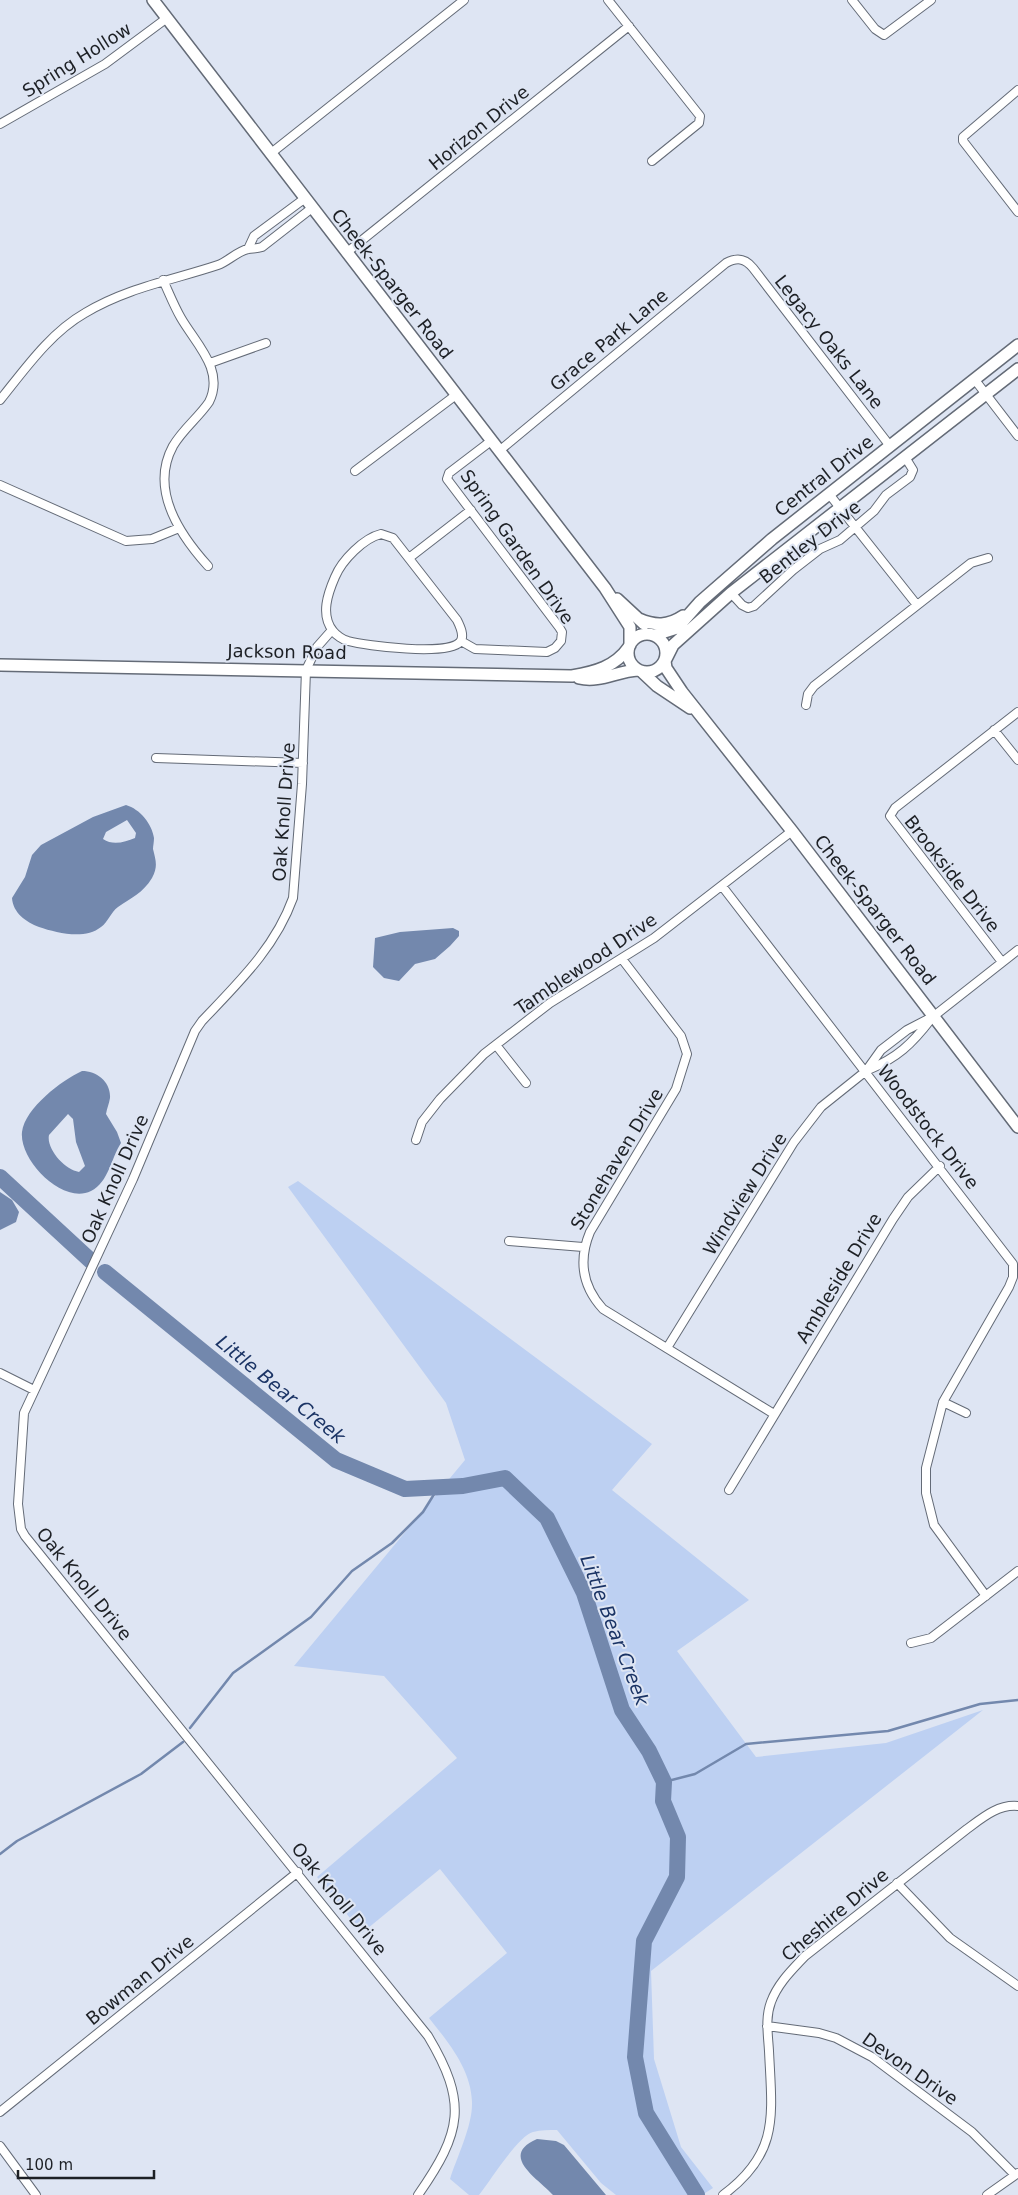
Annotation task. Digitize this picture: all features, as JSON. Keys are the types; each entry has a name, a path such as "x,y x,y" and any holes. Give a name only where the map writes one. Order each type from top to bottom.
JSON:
{"main road":[{"name":"Cheek-Sparger Road","path":"153,0 604,588 630,627 629,646"},
{"name":"Central Drive","path":"654,635 677,628 700,602 772,538 1018,345"},
{"name":"Central Drive","path":"665,660 673,646 731,593 1018,369"},
{"name":"Cheek-Sparger Road","path":"604,588 639,618 654,635"},
{"path":"639,618 652,624 670,623 681,618 700,602"},
{"path":"654,635 664,643 665,660 652,672 640,671 630,663 629,646 637,636 654,635"},
{"name":"Jackson Road","path":"0,665 572,676 589,673 609,666 622,657 629,646"},
{"name":"Cheek-Sparger Road","path":"665,660 666,668 672,679 792,831 1018,1127"},
{"name":"Cheek-Sparger Road","path":"640,671 657,686 702,716"},
{"name":"Jackson Road","path":"572,676 598,680 619,673 640,671"}],"street":[{"path":"270,154 464,0"},
{"path":"608,0 701,120 652,161"},
{"path":"852,0 882,34 889,33 931,0"},
{"name":"Spring Hollow","path":"0,124 104,64 167,18"},
{"name":"Horizon Drive","path":"346,253 630,26"},
{"path":"1018,90 966,132 963,141 1018,212"},
{"path":"0,400 37,355 68,325 85,313 121,294 162,280 219,265 248,249 254,236 304,199"},
{"path":"248,249 254,250 262,247 312,208"},
{"name":"Legacy Oaks Lane","path":"741,259 753,268 890,446"},
{"name":"Grace Park Lane","path":"499,451 726,262 741,259"},
{"path":"162,280 182,318 204,351 210,364 213,380 212,396 204,409 184,430 172,448 165,469 165,491 178,528 208,566"},
{"path":"210,364 266,343"},
{"path":"975,380 1018,436"},
{"path":"355,471 456,395"},
{"name":"Spring Garden Drive","path":"460,642 475,649 547,652 555,648 562,637 559,626 447,476 491,440"},
{"name":"Bentley Drive","path":"731,593 742,605 748,608 754,606 800,565 820,550 840,540 874,511 886,494 910,477 913,470 905,457"},
{"path":"0,485 126,541 152,539 178,528"},
{"path":"829,494 917,605"},
{"path":"409,558 471,510"},
{"path":"381,534 393,538 457,620 462,632 460,642 447,649 434,650 346,641 332,630 326,616 328,597 336,573 349,557 370,538 381,534"},
{"path":"806,705 808,694 814,686 971,563 988,558"},
{"path":"306,670 317,646 332,630"},
{"name":"Oak Knoll Drive","path":"306,670 303,763 293,898 287,916 269,948 202,1020 195,1031 133,1179 24,1413 18,1504 21,1529 298,1872 428,2036 443,2061 456,2100 454,2128 437,2168 418,2195"},
{"name":"Brookside Drive","path":"1002,962 890,816 895,808 1018,712"},
{"path":"994,730 1018,760"},
{"path":"156,758 303,763"},
{"name":"Tamblewood Drive","path":"416,1140 422,1122 440,1099 465,1072 496,1045 550,1003 654,938 792,831"},
{"name":"Woodstock Drive","path":"722,886 940,1166 1013,1264 1013,1277 1009,1287 943,1402 926,1468 928,1508 934,1524 986,1596"},
{"path":"934,1016 1018,950"},
{"name":"Stonehaven Drive","path":"622,959 681,1036 687,1054 676,1089 590,1232 584,1247 583,1272 593,1298 603,1309 774,1414"},
{"name":"Windview Drive","path":"667,1348 809,1121 821,1107 866,1071 881,1050 907,1030 934,1016"},
{"name":"Windview Drive","path":"866,1071 888,1062 914,1042 934,1016"},
{"path":"496,1045 526,1082"},
{"name":"Ambleside Drive","path":"729,1490 893,1219 908,1197 940,1166"},
{"path":"509,1241 584,1247"},
{"path":"0,1373 34,1390"},
{"path":"943,1402 966,1413"},
{"path":"911,1643 931,1638 1018,1571"},
{"name":"Cheshire Drive","path":"723,2195 755,2164 762,2154 769,2131 772,2099 768,2026 771,2003 776,1991 793,1969 812,1950 967,1828 990,1812 1018,1806"},
{"name":"Bowman Drive","path":"0,2112 298,1872"},
{"path":"897,1883 950,1938 1018,1986"},
{"name":"Devon Drive","path":"768,2026 811,2032 836,2038 872,2057 972,2132 1016,2174"},
{"path":"0,2146 36,2195"},
{"path":"987,2195 1016,2174"}],"shaded area":[{"path":"126,805 136,810 144,818 151,828 154,838 153,849 156,867 152,878 141,891 116,909 103,925 94,931 79,934 62,933 39,927 29,922 15,908 12,898 25,877 32,855 41,845 93,817","holes":["127,820 136,833 135,838 123,842 115,843 103,839 106,832"]},
{"path":"453,928 459,931 459,936 450,946 435,959 415,964 399,981 384,978 373,967 375,938 400,932"},
{"path":"82,1071 93,1073 106,1082 110,1098 106,1114 117,1132 121,1143 102,1182 91,1191 80,1194 68,1192 56,1186 35,1167 27,1155 22,1132 30,1114 37,1105 55,1088","holes":["68,1114 73,1119 76,1142 85,1166 79,1172 68,1167 58,1158 53,1152 49,1141 49,1135"]},
{"path":"298,1181 652,1444 612,1490 749,1600 677,1651 756,1757 886,1743 983,1710 651,1971 654,2059 681,2147 713,2188 702,2195 616,2195 601,2183 557,2130 545,2130 527,2135 512,2150 479,2195 469,2195 450,2179 470,2121 472,2111 471,2090 463,2067 429,2018 507,1953 440,1869 362,1933 317,1877 457,1758 384,1676 294,1666 465,1460 446,1403 288,1187"},
{"path":"0,1192 12,1200 19,1212 16,1222 0,1230"},
{"path":"537,2139 556,2141 564,2145 606,2195 553,2195 532,2175 521,2160 521,2153 526,2146"}],"waterway":[{"name":"Little Bear Creek","path":"0,1177 91,1261"},
{"name":"Little Bear Creek","path":"105,1272 336,1460 405,1489 463,1486 505,1478 547,1518 584,1593 622,1710 649,1751 664,1782 663,1801 678,1837 677,1877 644,1941 635,2057 646,2113 697,2195"},
{"path":"190,1728 233,1673 311,1617 352,1571 392,1543 423,1512 438,1488"},
{"path":"664,1782 695,1774 746,1744 888,1731 980,1704 1018,1700"},
{"path":"0,1854 17,1841 141,1774 183,1742"}]}
